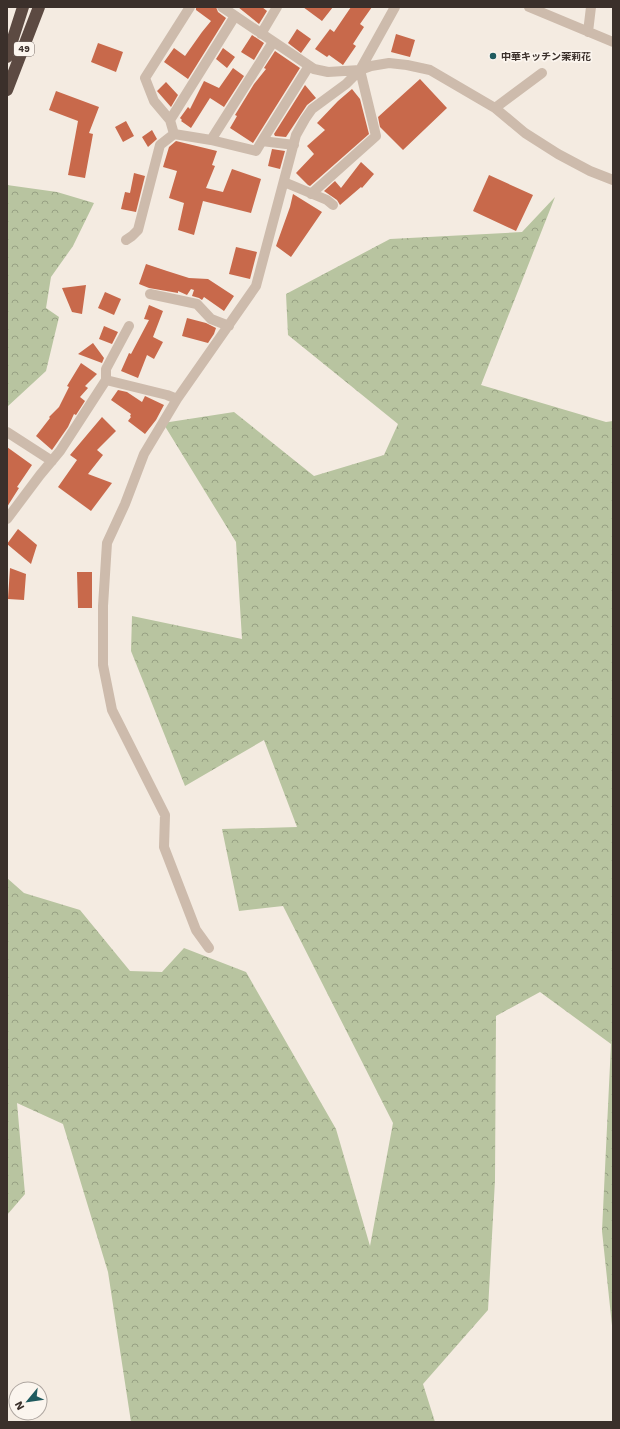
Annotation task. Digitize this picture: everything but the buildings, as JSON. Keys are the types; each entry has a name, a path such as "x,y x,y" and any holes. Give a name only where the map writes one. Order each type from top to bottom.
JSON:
{"highway":[{"name":"49","path":"7,57 24,7"},
{"name":"49","path":"7,90 39,7"}],"street":[{"path":"174,134 170,120 154,101 145,78 190,7"},
{"path":"222,7 309,66 334,75 337,78 338,90"},
{"path":"261,34 277,7"},
{"path":"209,948 196,930 164,846 165,815 112,710 104,664 103,606 106,543 125,504 144,454 177,399 256,286 296,135 304,119 312,110 338,90 360,70 395,7"},
{"path":"530,7 613,42"},
{"path":"588,32 591,7"},
{"path":"170,120 234,16"},
{"path":"211,140 273,42"},
{"path":"328,72 360,70 389,63 430,70 495,108 525,133 558,154 590,171 613,180"},
{"path":"126,240 138,230 160,145 174,134 211,140 256,151 309,66"},
{"path":"312,194 376,136 360,70"},
{"path":"495,108 542,73"},
{"path":"262,141 294,145"},
{"path":"284,182 327,200 333,205"},
{"path":"150,294 197,304 211,319 229,326"},
{"path":"7,519 60,451 106,380 106,369 128,326"},
{"path":"106,380 168,395 177,399"},
{"path":"7,432 52,461"}],"green space":[{"path":"7,185 57,192 94,203 73,246 51,277 46,308 59,317 46,371 7,407"},
{"path":"555,197 481,385 606,422 613,421 613,1335 602,1231 611,1044 540,992 496,1016 495,1180 488,1310 423,1384 435,1422 131,1422 108,1272 63,1124 17,1103 25,1194 7,1215 7,878 24,893 80,910 130,971 162,972 184,948 246,972 336,1129 370,1246 393,1123 283,906 239,911 222,829 297,827 264,740 185,786 131,651 132,616 242,639 236,542 163,423 234,412 314,476 384,455 398,424 288,335 286,294 390,239 522,232"}],"place":[{"name":"中華キッチン茉莉花","path":"493,56"}]}
